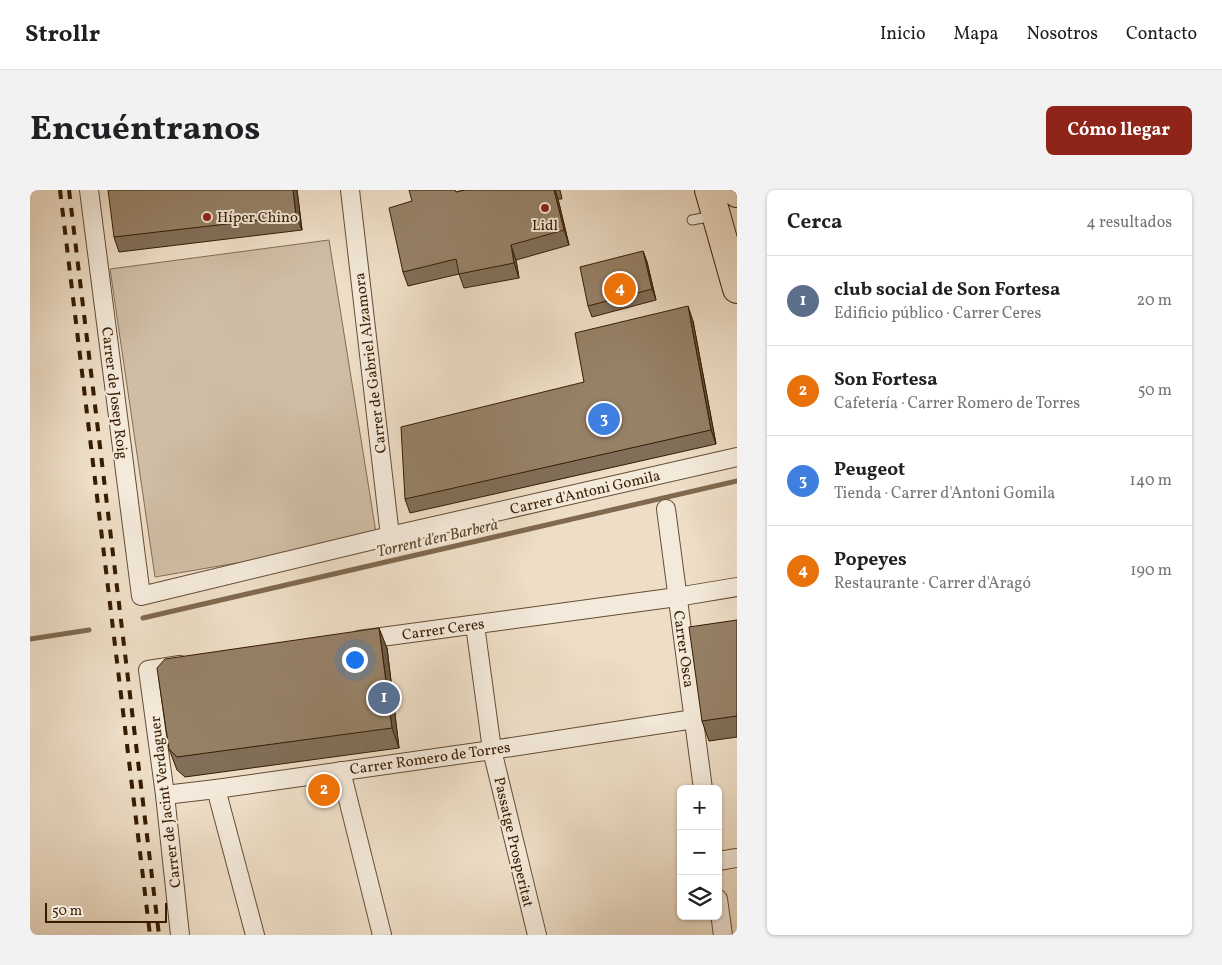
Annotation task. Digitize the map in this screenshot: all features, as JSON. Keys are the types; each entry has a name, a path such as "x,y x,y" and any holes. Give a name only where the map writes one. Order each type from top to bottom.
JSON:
{"main road":[{"path":"706,208 733,262 737,290"}],"street":[{"name":"Carrer de Josep Roig","path":"89,190 141,596"},
{"name":"Carrer de Gabriel Alzamora","path":"350,190 390,536"},
{"name":"Carrer d'Antoni Gomila","path":"141,596 390,536 737,457"},
{"name":"Carrer Osca","path":"666,509 702,785"},
{"name":"Carrer Ceres","path":"346,642 677,597 737,587"},
{"name":"Passatge Prosperitat","path":"475,625 492,750 537,935"},
{"name":"Carrer de Jacint Verdaguer","path":"180,935 165,795 148,670 197,663"},
{"name":"Carrer Romero de Torres","path":"165,795 492,750 694,719"},
{"path":"341,771 382,935"},
{"path":"216,789 254,935"},
{"path":"722,860 737,858"},
{"path":"721,920 723,935"}],"shaded area":[{"path":"329,240 377,539 155,577 110,269"}],"building":[{"name":"Híper Chino","path":"108,190 293,190 296,216 114,237"},
{"path":"409,190 455,190 456,192 465,190 554,190 564,230 511,245 514,263 459,274 456,259 403,272 389,208 412,201"},
{"path":"643,251 652,289 588,306 580,267"},
{"path":"688,306 711,430 405,499 401,427 584,382 575,333"},
{"path":"737,620 737,716 702,721 689,627"},
{"path":"379,628 392,728 177,757 169,749 157,668 165,659"}],"waterway":[{"name":"Torrent d'en Barberà","path":"143,618 737,481"},
{"name":"Torrent d'en Barberà","path":"30,639 89,630"}],"railway":[{"path":"60,190 150,935"},
{"path":"69,190 159,935"}],"place":[{"name":"Lidl","path":"545,208"},
{"name":"Híper Chino","path":"207,217"},
{"name":"Popeyes","path":"620,289"},
{"name":"Peugeot","path":"604,419"},
{"name":"club social de Son Fortesa","path":"384,698"},
{"name":"Son Fortesa","path":"324,790"}]}
